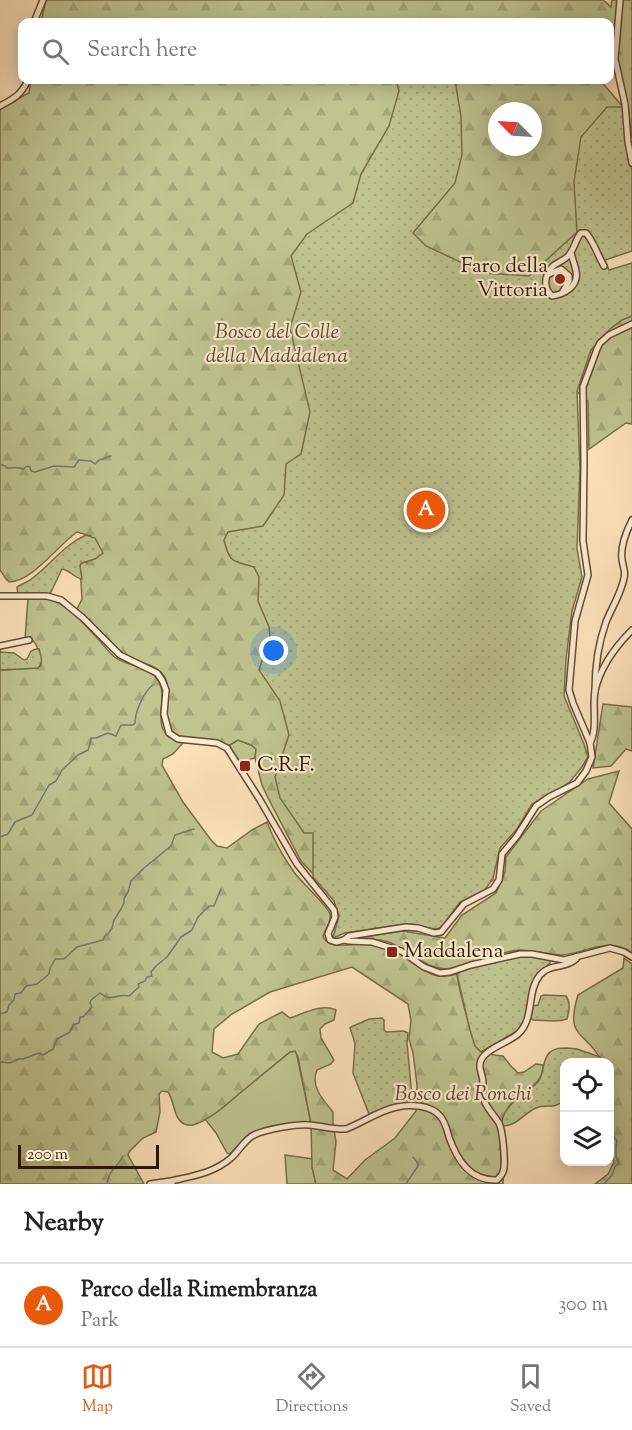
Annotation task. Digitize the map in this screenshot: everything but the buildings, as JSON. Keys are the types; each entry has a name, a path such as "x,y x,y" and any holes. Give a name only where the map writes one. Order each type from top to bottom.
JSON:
{"street":[{"path":"36,18 43,0"},
{"path":"620,0 615,59 625,104 632,163"},
{"path":"0,106 16,97 26,84"},
{"path":"571,252 576,278 570,288 554,296 550,295 546,288 547,277 552,268 571,252 579,235 586,233 591,238 597,256 604,267"},
{"path":"547,277 559,269 567,274 570,279 562,293"},
{"path":"344,940 349,936 401,927 418,928 434,933 444,930 464,904 496,885 500,874 502,854 536,807 549,797 567,789 586,771 592,757 590,743 569,690 575,621 588,575 583,541 584,387 600,343 609,335 632,324"},
{"path":"590,743 594,736 595,669 599,646 606,623 621,590 625,574 621,558 623,541 632,520"},
{"path":"0,596 47,596 61,600 83,618 120,655 160,676 166,690 164,714 170,733 178,739 217,743 227,748 297,864 334,910 335,917 328,934 330,940 372,942 398,950 424,967 440,973 520,954 560,960 610,948 624,951 632,957"},
{"path":"595,691 605,666 618,644 632,630"},
{"path":"0,646 29,640"},
{"path":"150,1184 172,1182 217,1169 256,1134 307,1125 346,1129 399,1106 422,1107 438,1114 444,1121 460,1160 476,1176 497,1179 504,1168 502,1136 499,1124 485,1102 480,1071 481,1058 522,1030 528,1015 534,985 540,975 552,967 571,964 576,957"}],"green space":[{"path":"46,0 603,0 611,7 612,0 632,0 632,139 628,105 617,60 620,36 614,31 614,18 42,18"},
{"name":"Bosco del Colle della Maddalena","path":"30,84 603,84 623,107 577,239 557,262 632,274 632,424 626,423 589,449 588,401 577,392 528,802 495,856 493,880 461,903 441,928 381,924 335,897 301,861 262,785 255,758 256,749 238,740 228,746 214,740 183,737 171,730 166,717 167,682 161,672 123,654 77,609 82,599 80,565 87,563 91,536 77,532 35,570 18,580 9,582 0,570 0,108 29,93"},
{"path":"397,84 456,84 461,117 462,155 455,183 413,233 426,246 484,273 529,276 577,232 574,182 581,137 607,107 623,107 626,145 632,170 632,251 605,260 609,270 632,263 632,316 610,329 591,350 577,391 580,470 577,549 582,577 572,611 564,696 588,757 569,783 532,804 517,829 500,848 493,878 485,890 460,902 441,928 399,925 345,933 333,938 339,916 334,901 313,877 313,833 304,833 280,798 275,777 289,735 280,701 259,670 270,636 269,627 258,601 259,577 254,567 236,562 230,557 224,540 228,532 263,526 284,495 286,464 301,454 310,412 290,328 301,292 291,256 307,234 353,203 361,174 389,126 399,91"},
{"path":"86,535 95,538 103,553 95,559 81,563 82,579 62,569 50,594 18,594 17,587 30,580 70,544"},
{"name":"Bosco dei Ronchi","path":"28,598 51,600 72,612 116,658 151,673 159,682 162,690 161,717 165,732 172,739 183,743 173,754 163,759 162,765 183,802 217,846 227,848 267,822 294,872 330,914 330,920 323,936 326,941 337,945 370,944 398,952 432,974 443,976 457,974 470,1028 480,1051 503,1056 518,1073 536,1064 543,1065 539,1080 516,1098 507,1110 501,1141 503,1184 316,1184 312,1167 311,1123 295,1051 290,1052 218,1112 193,1125 186,1125 180,1121 168,1092 162,1091 159,1094 160,1112 156,1132 143,1138 128,1155 144,1184 0,1184 0,670 38,668 41,665 36,645 32,639 25,639","holes":["352,967 408,1004 411,1020 409,1039 417,1085 416,1111 395,1138 365,1160 347,1179 333,1170 336,1142 333,1112 325,1103 315,1082 317,1070 331,1064 334,1060 321,1038 320,1029 334,1020 336,1010 319,1008 290,1018 282,1012 259,1024 238,1054 223,1058 212,1052 214,1029 232,1014 270,992"]},
{"path":"39,649 42,659 38,668 0,670 0,650 14,653 24,660 31,651"},
{"path":"603,704 632,707 632,751 626,749 611,766 593,768"},
{"path":"238,740 256,749 255,758 240,762 228,746"},
{"path":"619,771 609,803 632,829 632,953 624,948 606,945 561,955 520,950 444,969 428,965 386,941 354,938 403,931 445,938 462,915 496,893 505,872 506,857 541,811 588,779"},
{"path":"523,956 547,959 550,963 535,977 531,986 525,1019 517,1031 481,1052 475,1046 470,1030 457,974 480,965"},
{"path":"624,958 632,964 632,1184 595,1184 614,1166 614,1058 600,1058 590,1044 579,1034 575,1028 574,1010 578,995 623,968"},
{"path":"541,996 566,996 569,1004 567,1019 550,1021 531,1018 533,1006 538,1005"},
{"path":"382,1018 386,1032 404,1031 408,1033 412,1097 409,1104 396,1104 369,1114 353,1073 355,1043 350,1028 369,1019"},
{"path":"560,1048 577,1049 600,1058 560,1058 560,1103 536,1108 516,1122 502,1126 502,1119 509,1107 539,1080 549,1053"},
{"path":"296,1051 311,1123 260,1130 249,1134 230,1154 227,1153 205,1119 290,1052"},
{"path":"285,1155 313,1159 312,1167 316,1184 287,1184"}],"waterway":[{"path":"0,464 7,468 23,469 27,466 35,472 54,466 74,467 79,460 91,461 95,464 111,456"},
{"path":"0,837 8,834 15,822 32,815 49,785 56,781 62,770 78,755 88,750 91,738 108,733 116,736 121,725 133,725 141,702 153,685"},
{"path":"0,1014 7,1012 15,994 21,993 26,986 37,984 49,974 55,959 64,959 77,947 103,940 112,928 124,903 131,881 171,846 175,835 194,829"},
{"path":"0,1062 10,1063 39,1053 43,1055 53,1049 57,1039 70,1032 73,1025 79,1023 80,1017 83,1017 92,1007 91,1000 100,993 111,998 129,996 139,987 138,984 152,976 151,972 167,957 181,937 192,930 198,917 209,906 214,906 221,889"},
{"path":"604,1184 619,1163 616,1157 617,1141 614,1137"},
{"path":"107,1184 111,1172 123,1156"},
{"path":"406,1184 418,1166 413,1157"}],"place":[{"name":"Faro della Vittoria","path":"560,279"},
{"name":"Parco della Rimembranza","path":"426,510"},
{"name":"C.R.F.","path":"245,766"},
{"name":"Maddalena","path":"392,952"}]}
